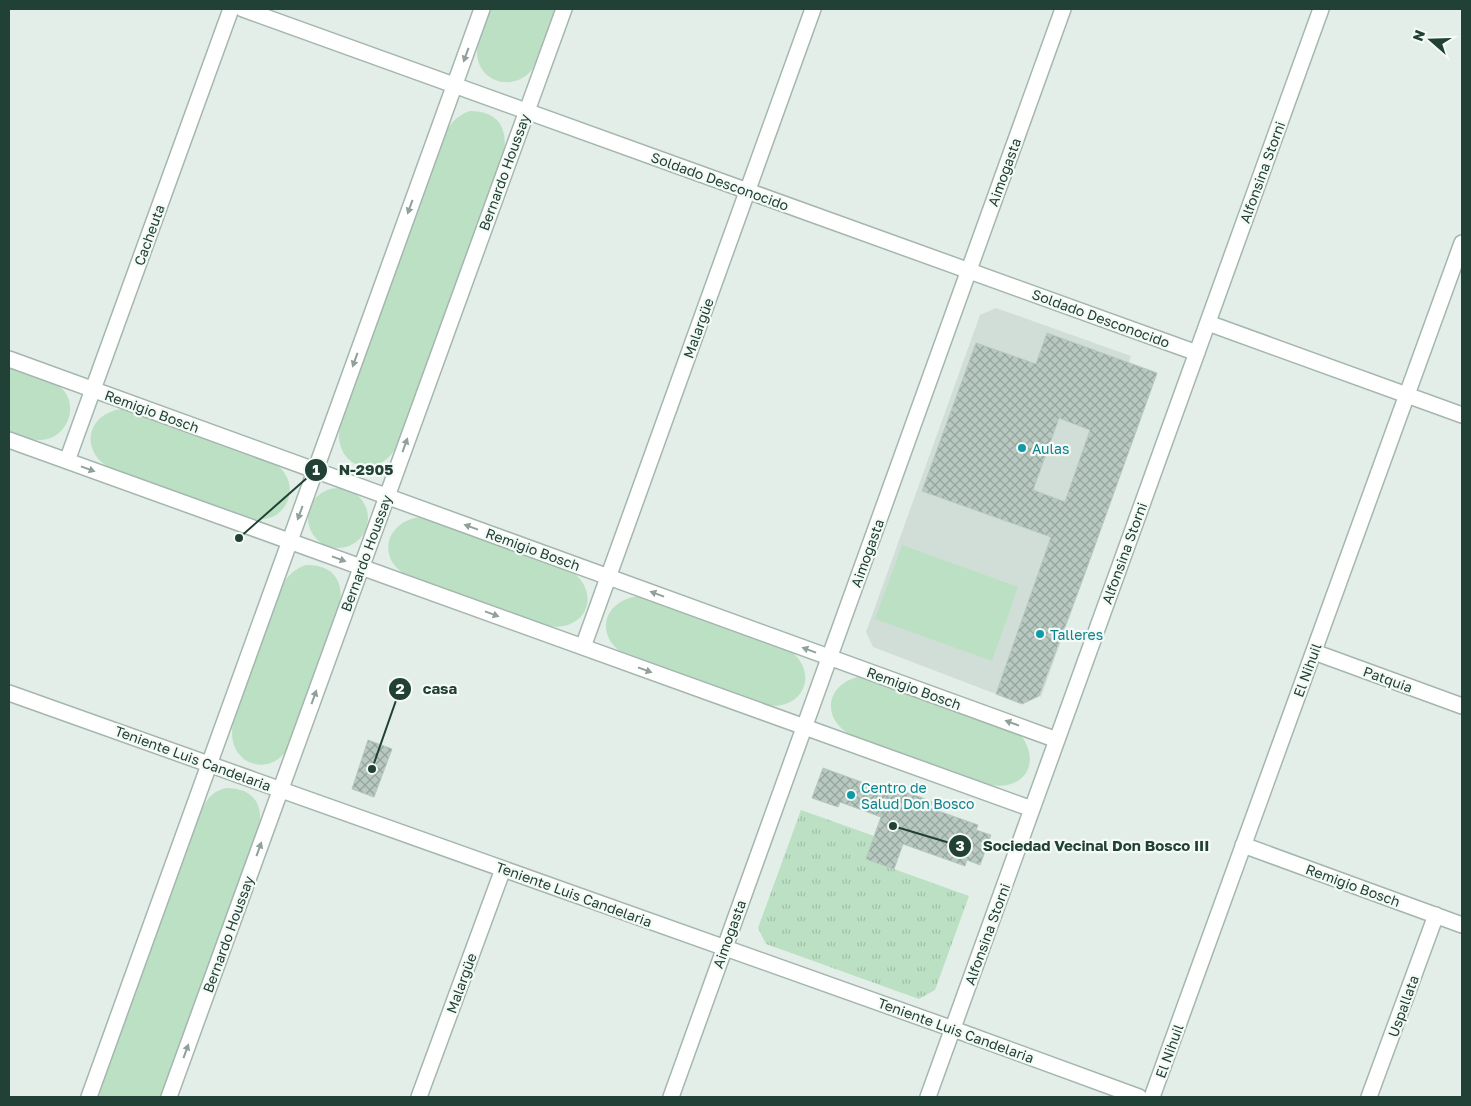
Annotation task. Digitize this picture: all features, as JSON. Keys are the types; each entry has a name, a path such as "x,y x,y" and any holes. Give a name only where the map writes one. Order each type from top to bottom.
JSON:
{"street":[{"name":"Cacheuta","path":"67,461 231,9"},
{"name":"Soldado Desconocido","path":"242,9 1197,353"},
{"path":"89,1097 482,9"},
{"name":"Bernardo Houssay","path":"169,1097 564,9"},
{"name":"Malargüe","path":"584,647 813,9"},
{"name":"Aimogasta","path":"671,1097 1063,9"},
{"name":"Alfonsina Storni","path":"928,1097 1321,9"},
{"name":"El Nihuil","path":"1152,1097 1462,244"},
{"path":"1208,323 1462,415"},
{"name":"Remigio Bosch","path":"9,359 1057,740"},
{"path":"9,440 1032,809"},
{"name":"Patquia","path":"1314,652 1462,706"},
{"name":"Teniente Luis Candelaria","path":"9,693 1139,1097"},
{"name":"Remigio Bosch","path":"1243,845 1462,925"},
{"name":"Malargüe","path":"419,1097 503,869"},
{"name":"Uspallata","path":"1369,1097 1436,916"}],"shaded area":[{"path":"996,308 1131,356 1129,363 1157,373 1041,697 1039,696 1022,704 873,647 866,632 980,315"}],"green space":[{"path":"491,9 555,9 541,52 530,72 522,78 505,82 496,80 483,70 478,62 478,41"},
{"path":"470,111 487,114 498,122 504,134 504,151 397,446 379,464 358,465 349,460 343,451 339,440 340,426 447,130 457,118"},
{"path":"9,366 48,380 59,386 66,393 70,410 65,427 59,433 51,438 34,440 9,431"},
{"path":"122,409 270,461 282,470 288,480 290,494 285,506 281,511 269,518 249,519 110,468 100,461 94,452 91,434 101,418 110,412"},
{"path":"338,488 355,493 363,501 368,518 363,535 355,543 338,548 321,543 313,535 308,518 313,501 321,493"},
{"path":"420,517 568,569 579,578 588,598 586,608 581,617 572,623 561,626 547,626 408,576 398,569 391,560 389,542 392,533 399,526 408,520"},
{"path":"902,545 1018,587 992,661 875,619"},
{"path":"306,565 323,568 334,575 340,588 340,605 290,745 282,756 272,763 262,765 251,763 243,758 236,749 232,738 233,724 283,584 293,572"},
{"path":"638,596 786,648 797,657 803,667 804,687 798,696 790,702 779,705 765,705 626,655 616,648 609,639 606,621 616,605 626,599"},
{"path":"863,676 1020,734 1030,755 1026,772 1021,779 1013,784 1002,786 990,785 851,735 841,728 834,719 831,710 832,701 835,692 841,685 851,679"},
{"path":"226,788 242,791 254,798 259,810 259,827 162,1097 99,1097 203,807 212,794"},
{"path":"801,810 874,836 866,859 969,896 935,990 919,999 766,944 758,928"}],"building":[{"name":"Aulas","path":"1047,333 1157,373 1039,696 1022,704 996,694 1051,537 922,491 976,343 1036,364","holes":["1059,418 1090,430 1065,502 1033,490"]},
{"path":"368,740 392,749 374,797 352,789"},
{"path":"823,768 889,792 891,787 920,797 932,802 930,808 978,825 976,830 991,835 980,865 967,860 965,866 903,844 894,869 866,859 881,817 840,802 838,807 812,798"}],"place":[{"name":"Aulas","path":"1022,448"},
{"name":"N-2905","path":"239,538"},
{"name":"Talleres","path":"1040,634"},
{"name":"casa","path":"372,769"},
{"name":"Centro de Salud Don Bosco","path":"851,795"},
{"name":"Sociedad Vecinal Don Bosco III","path":"893,826"}]}
